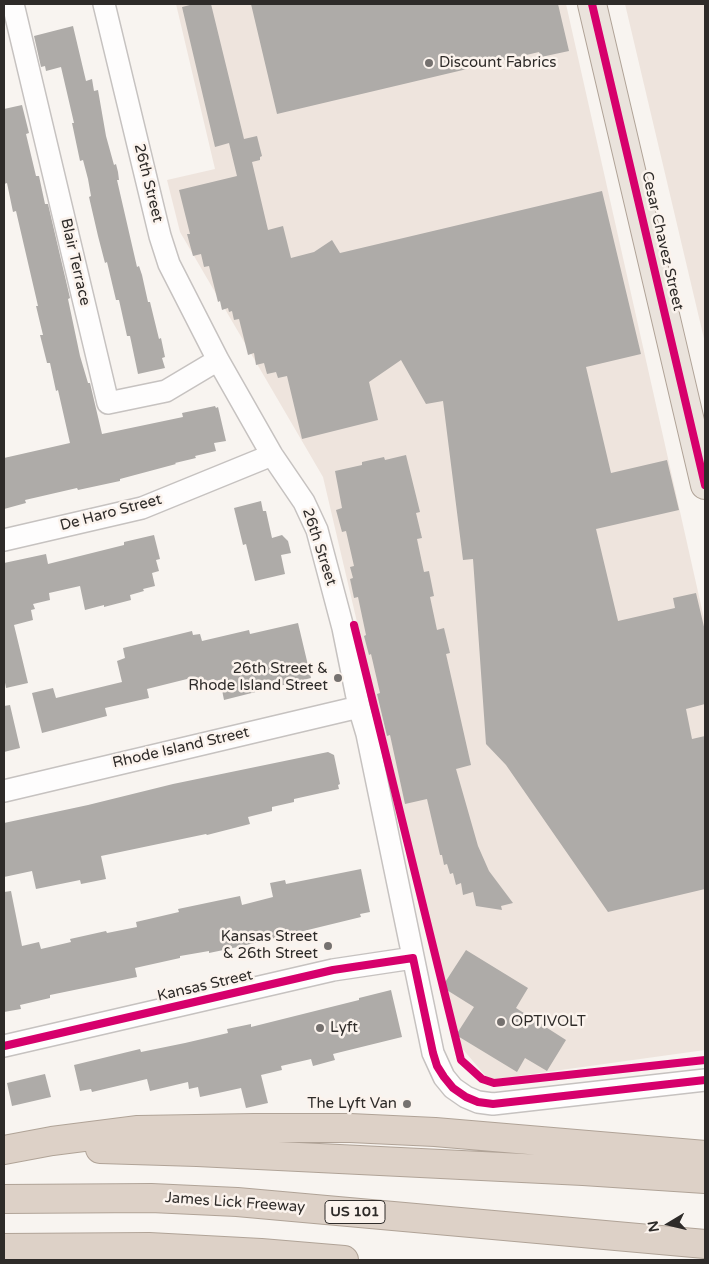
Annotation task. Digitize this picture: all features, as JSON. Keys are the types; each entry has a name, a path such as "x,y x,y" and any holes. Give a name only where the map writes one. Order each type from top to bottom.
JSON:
{"highway":[{"path":"4,1150 52,1141 138,1130 350,1128 435,1132 705,1155"},
{"path":"4,1154 49,1148 169,1151 574,1170 705,1179"},
{"name":"James Lick Freeway","path":"4,1199 142,1198 237,1202 705,1244"},
{"path":"4,1248 149,1247 344,1260"}],"main road":[{"name":"Cesar Chavez Street","path":"592,4 705,485"}],"street":[{"name":"Blair Terrace","path":"14,4 108,403 166,391 218,360"},
{"name":"26th Street","path":"104,4 160,236 169,264 218,360 272,455 304,502 317,530 343,628 414,958 432,1053 444,1078 453,1088 466,1097 478,1102 493,1104 705,1080"},
{"name":"De Haro Street","path":"4,540 142,508 272,455"},
{"name":"Rhode Island Street","path":"4,790 359,707"},
{"name":"Kansas Street","path":"4,1046 333,970 414,958"}],"shaded area":[{"path":"176,4 566,4 705,623 705,1050 489,1080 455,1040 323,477 180,232 167,180 215,169"},
{"path":"625,4 705,4 705,343"}],"building":[{"path":"194,4 211,4 244,139 257,136 262,156 260,160 252,162 268,230 283,226 291,258 314,252 332,240 340,253 602,191 641,354 586,367 611,473 667,460 679,510 596,529 618,621 675,608 673,598 696,593 705,631 705,704 686,709 692,739 705,736 705,889 608,912 506,765 486,744 473,559 463,560 443,401 426,404 401,360 369,382 378,420 302,439 287,376 278,378 276,372 267,374 264,363 256,365 254,353 248,355 239,319 234,320 232,311 229,312 228,308 222,310 220,301 218,302 209,266 204,267 201,254 193,256 187,234 190,234 179,190 237,176 229,143 215,147 182,7"},
{"path":"251,4 558,4 569,51 541,57 539,52 277,114"},
{"path":"73,26 86,81 92,79 94,91 98,90 106,136 114,165 116,164 118,172 119,180 117,180 137,267 139,266 142,275 159,339 161,338 165,357 162,358 165,368 138,374 130,336 127,336 119,300 116,300 107,262 105,263 98,236 89,197 91,196 88,179 83,160 80,161 72,123 74,123 61,67 46,71 45,66 41,67 34,36"},
{"path":"22,105 29,133 26,134 36,176 39,176 45,204 48,204 70,298 68,299 80,356 88,383 90,383 102,434 183,417 182,413 215,406 216,408 218,407 226,441 214,443 216,451 195,456 196,458 120,479 120,481 78,490 77,488 25,500 26,503 4,509 4,458 70,443 58,390 56,391 50,363 47,363 40,335 43,335 36,306 38,306 16,211 13,212 7,183 4,184 4,109"},
{"path":"406,455 420,512 416,513 422,538 417,539 424,572 429,571 434,596 430,597 437,630 444,628 450,653 446,654 471,765 456,769 478,846 489,871 513,903 501,906 502,910 476,906 473,892 463,895 461,883 456,885 453,873 450,874 447,864 444,865 442,855 440,855 427,799 405,804 390,735 387,736 377,694 380,693 371,654 369,655 364,636 366,635 358,597 354,598 350,579 353,578 350,567 354,566 346,531 342,532 336,510 342,508 335,471 362,465 362,462 384,457 385,460"},
{"path":"261,501 263,511 266,511 272,538 282,535 288,541 291,553 281,555 285,574 255,581 246,544 243,545 234,508"},
{"path":"154,535 160,559 156,560 159,571 152,573 155,586 130,595 131,600 85,610 80,586 49,593 50,600 33,604 35,609 31,610 33,620 14,625 28,683 6,688 4,677 4,563 46,554 48,564 124,545 124,542"},
{"path":"298,623 311,678 224,700 220,680 215,681 214,679 192,685 191,678 147,689 149,698 105,708 107,716 42,733 32,693 53,688 56,698 122,682 117,661 125,658 123,648 192,631 193,635 200,634 202,641 249,630 250,634"},
{"path":"10,705 20,748 4,752 4,706"},
{"path":"328,752 334,755 340,784 338,785 339,789 294,799 294,802 272,807 272,811 248,817 250,824 207,835 101,856 106,879 81,884 80,880 36,889 32,871 4,877 4,823 173,784"},
{"path":"361,869 370,912 360,914 361,917 238,947 180,956 180,958 135,968 137,977 50,995 50,998 20,1005 21,1009 4,1012 4,892 11,891 22,946 39,942 41,949 71,942 70,939 106,931 107,933 137,927 136,922 179,912 178,909 240,896 242,905 273,897 270,883 285,880 286,884"},
{"name":"OPTIVOLT","path":"466,950 528,988 516,1008 566,1040 547,1071 525,1058 517,1072 456,1035 474,1007 442,987"},
{"path":"391,990 402,1037 333,1054 335,1060 313,1066 311,1059 281,1066 282,1070 261,1075 268,1103 246,1108 241,1088 200,1097 198,1087 189,1089 188,1082 150,1091 147,1079 92,1092 91,1089 80,1091 74,1065 140,1049 141,1052 228,1033 227,1029 251,1024 251,1027"},
{"path":"45,1074 51,1097 12,1106 7,1083"}],"cycle path":[{"path":"592,4 705,485"},
{"path":"354,625 461,1060 482,1079 494,1083 705,1060"},
{"path":"4,1046 333,970 413,958 437,1066 453,1088 466,1097 478,1102 493,1104 705,1080"}],"place":[{"name":"Discount Fabrics","path":"429,63"},
{"name":"26th Street & Rhode Island Street","path":"338,678"},
{"name":"Kansas Street & 26th Street","path":"328,946"},
{"name":"OPTIVOLT","path":"501,1022"},
{"name":"Lyft","path":"320,1028"},
{"name":"The Lyft Van","path":"407,1104"}]}
